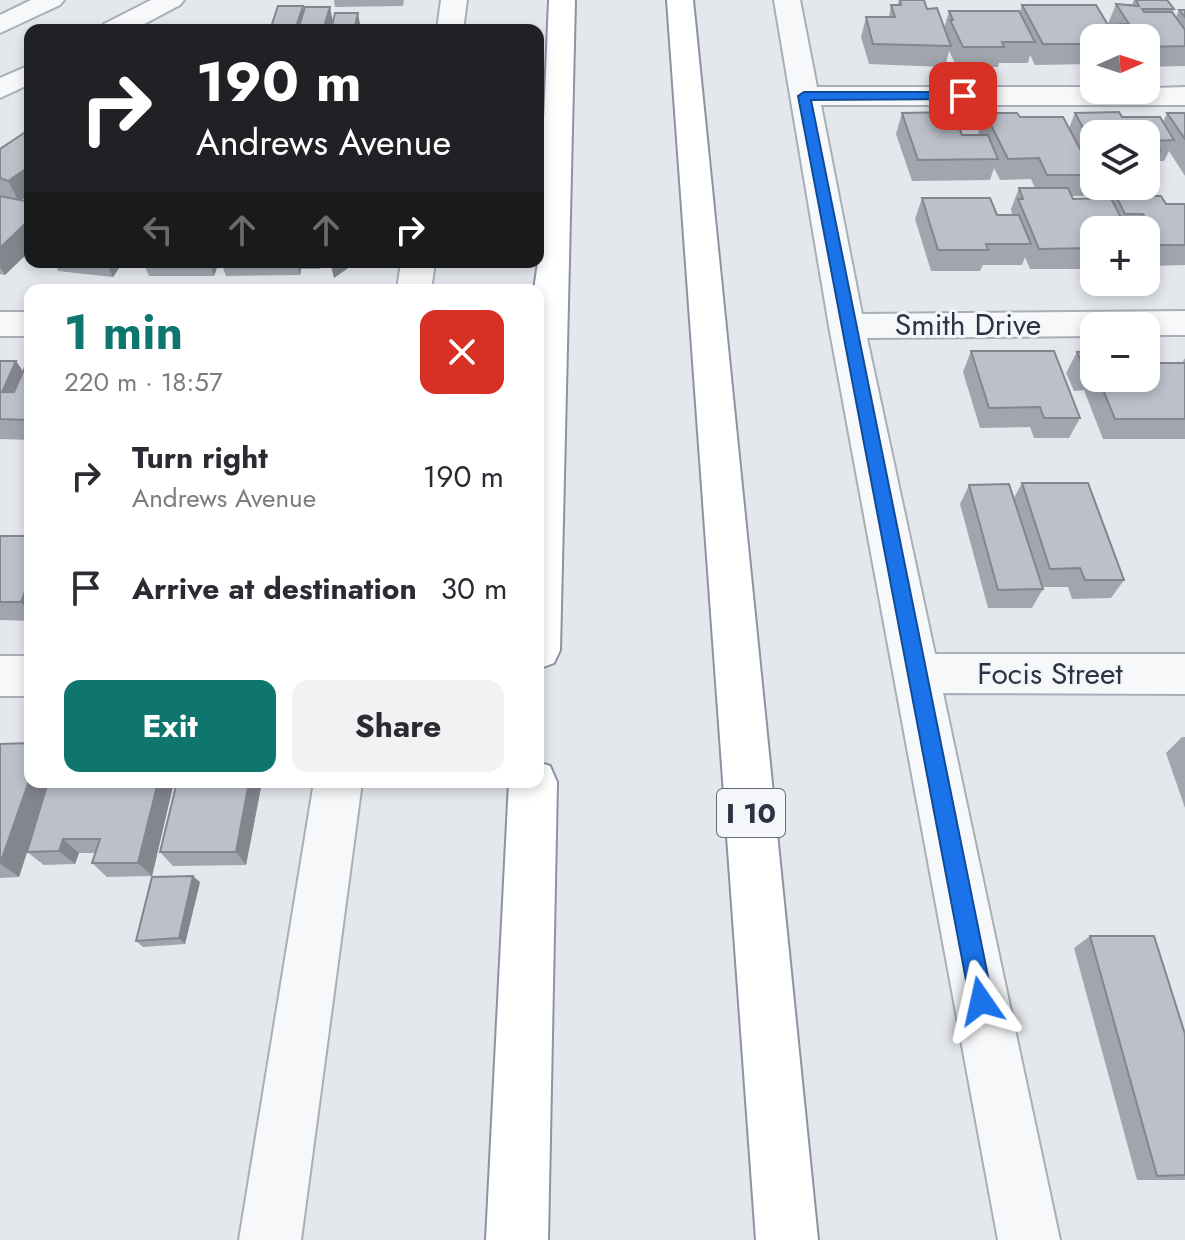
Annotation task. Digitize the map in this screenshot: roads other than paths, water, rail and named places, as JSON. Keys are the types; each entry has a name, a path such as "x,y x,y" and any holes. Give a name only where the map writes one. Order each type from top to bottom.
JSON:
{"highway":[{"path":"544,473 562,0"},
{"name":"I 10","path":"680,0 787,1240"},
{"path":"517,1240 533,788"}],"street":[{"path":"0,25 51,0"},
{"path":"125,24 171,0"},
{"path":"451,24 454,0"},
{"path":"787,0 847,326 1029,1240"},
{"path":"0,89 24,76"},
{"path":"0,89 24,93"},
{"path":"804,96 1185,96"},
{"name":"Smith Drive","path":"847,326 1185,323"},
{"path":"0,324 24,324"},
{"name":"Focis Street","path":"915,673 1185,674"},
{"path":"0,676 24,676"},
{"path":"270,1240 337,788"}]}
